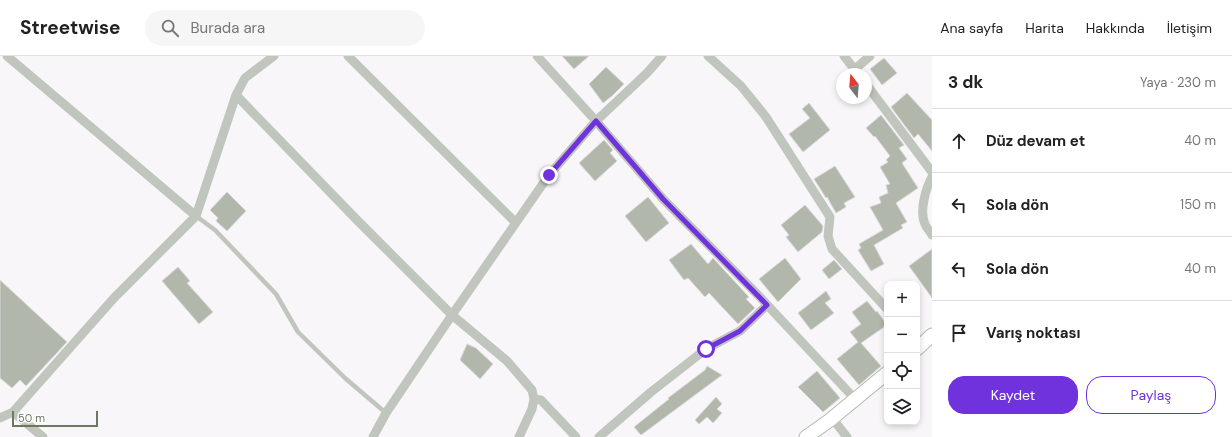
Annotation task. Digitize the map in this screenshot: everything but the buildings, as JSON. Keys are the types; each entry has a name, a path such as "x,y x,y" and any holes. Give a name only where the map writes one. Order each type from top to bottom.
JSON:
{"street":[{"path":"7,56 196,216"},
{"path":"0,418 13,412 114,298 196,216 236,95 245,78 274,56"},
{"path":"348,56 515,222"},
{"path":"537,56 596,121 663,199 767,305 855,399"},
{"path":"373,437 386,413 515,222 549,175 596,121 647,73 662,56"},
{"path":"708,56 741,86 766,117 830,217 828,236 832,248 884,306"},
{"path":"844,56 853,68"},
{"path":"860,68 870,56"},
{"path":"872,92 932,172"},
{"path":"236,95 357,220 452,315 507,361 532,390 534,399 532,409 520,437"},
{"path":"932,176 927,187 923,206 924,223 932,235"},
{"path":"599,437 651,392 706,349 740,331 767,305"},
{"path":"920,344 932,335"},
{"path":"806,437 884,375"},
{"path":"534,399 541,400 576,437"},
{"path":"13,412 43,437"},
{"path":"832,418 847,437"}],"lane":[{"path":"196,216 215,230 276,294 298,332 346,379 386,413"}],"route":[{"path":"549,175 596,121 663,199 767,305 740,331 706,349"}]}
